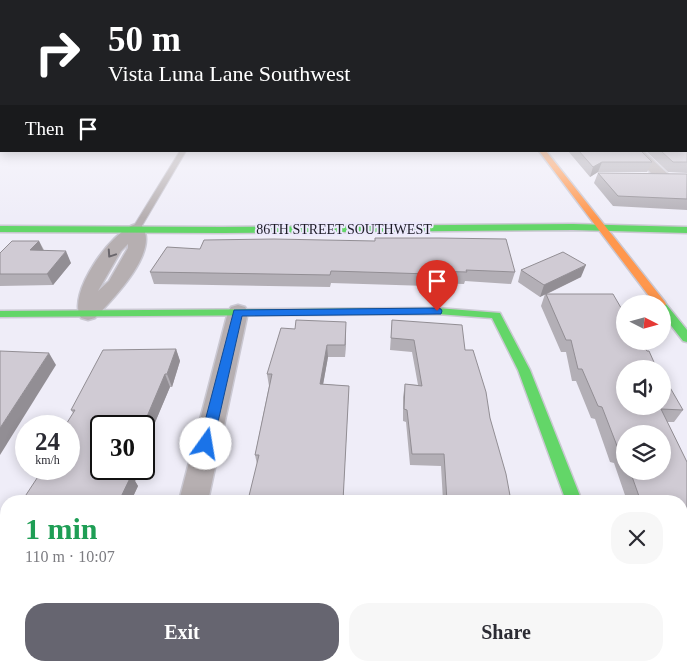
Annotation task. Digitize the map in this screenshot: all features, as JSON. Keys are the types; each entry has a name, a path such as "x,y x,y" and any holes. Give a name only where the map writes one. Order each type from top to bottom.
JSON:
{"street":[{"path":"545,155 654,295"},
{"path":"640,155 666,179"},
{"path":"642,178 680,178"},
{"name":"86TH STREET SOUTHWEST","path":"0,229 603,228 687,230"},
{"path":"88,313 117,284 137,248 136,229"},
{"path":"0,314 437,311 496,315 524,370 572,495"},
{"path":"193,495 238,312"},
{"path":"671,317 687,338"}],"lane":[{"path":"136,229 180,155"}],"building":[{"path":"583,155 645,155 652,162 602,162 593,167"},
{"path":"666,155 687,155 687,162 673,162"},
{"path":"598,173 687,174 687,199 618,196"},
{"path":"375,238 506,239 515,272 429,271 430,274 331,271 330,275 150,272 167,247 200,249 204,240 375,241"},
{"path":"12,241 39,241 30,250 66,251 47,274 0,274 0,253"},
{"path":"563,252 586,265 544,285 521,270"},
{"path":"546,294 613,294 616,299 616,350 646,350 649,351 653,360 616,360 616,415 664,415 669,425 616,425 616,443 602,407 598,406 582,369 578,369 571,340 566,340"},
{"path":"296,320 346,322 345,345 327,345 320,384 349,386 343,495 249,495 259,455 255,455 272,374 267,374 281,328 295,329"},
{"path":"392,320 462,325 465,350 473,350 486,392 490,418 510,495 447,495 444,454 412,454 407,410 404,409 405,384 422,386 414,340 391,338"},
{"path":"176,349 167,374 165,374 148,415 90,415 90,480 129,480 122,495 26,495 36,480 80,480 80,415 72,415 75,410 71,410 103,350"},
{"path":"0,351 49,353 0,428"},
{"path":"671,389 683,410 671,409"},
{"path":"671,429 687,462 687,495 639,495 633,480 671,480"}],"traffic: fast":[{"path":"0,229 222,230 573,227 687,230"},
{"path":"0,314 437,311 496,315 524,370 572,495"},
{"path":"671,318 687,338"}],"traffic: slow":[{"path":"545,155 654,295"}],"route":[{"path":"206,444 238,312 437,311"}]}
